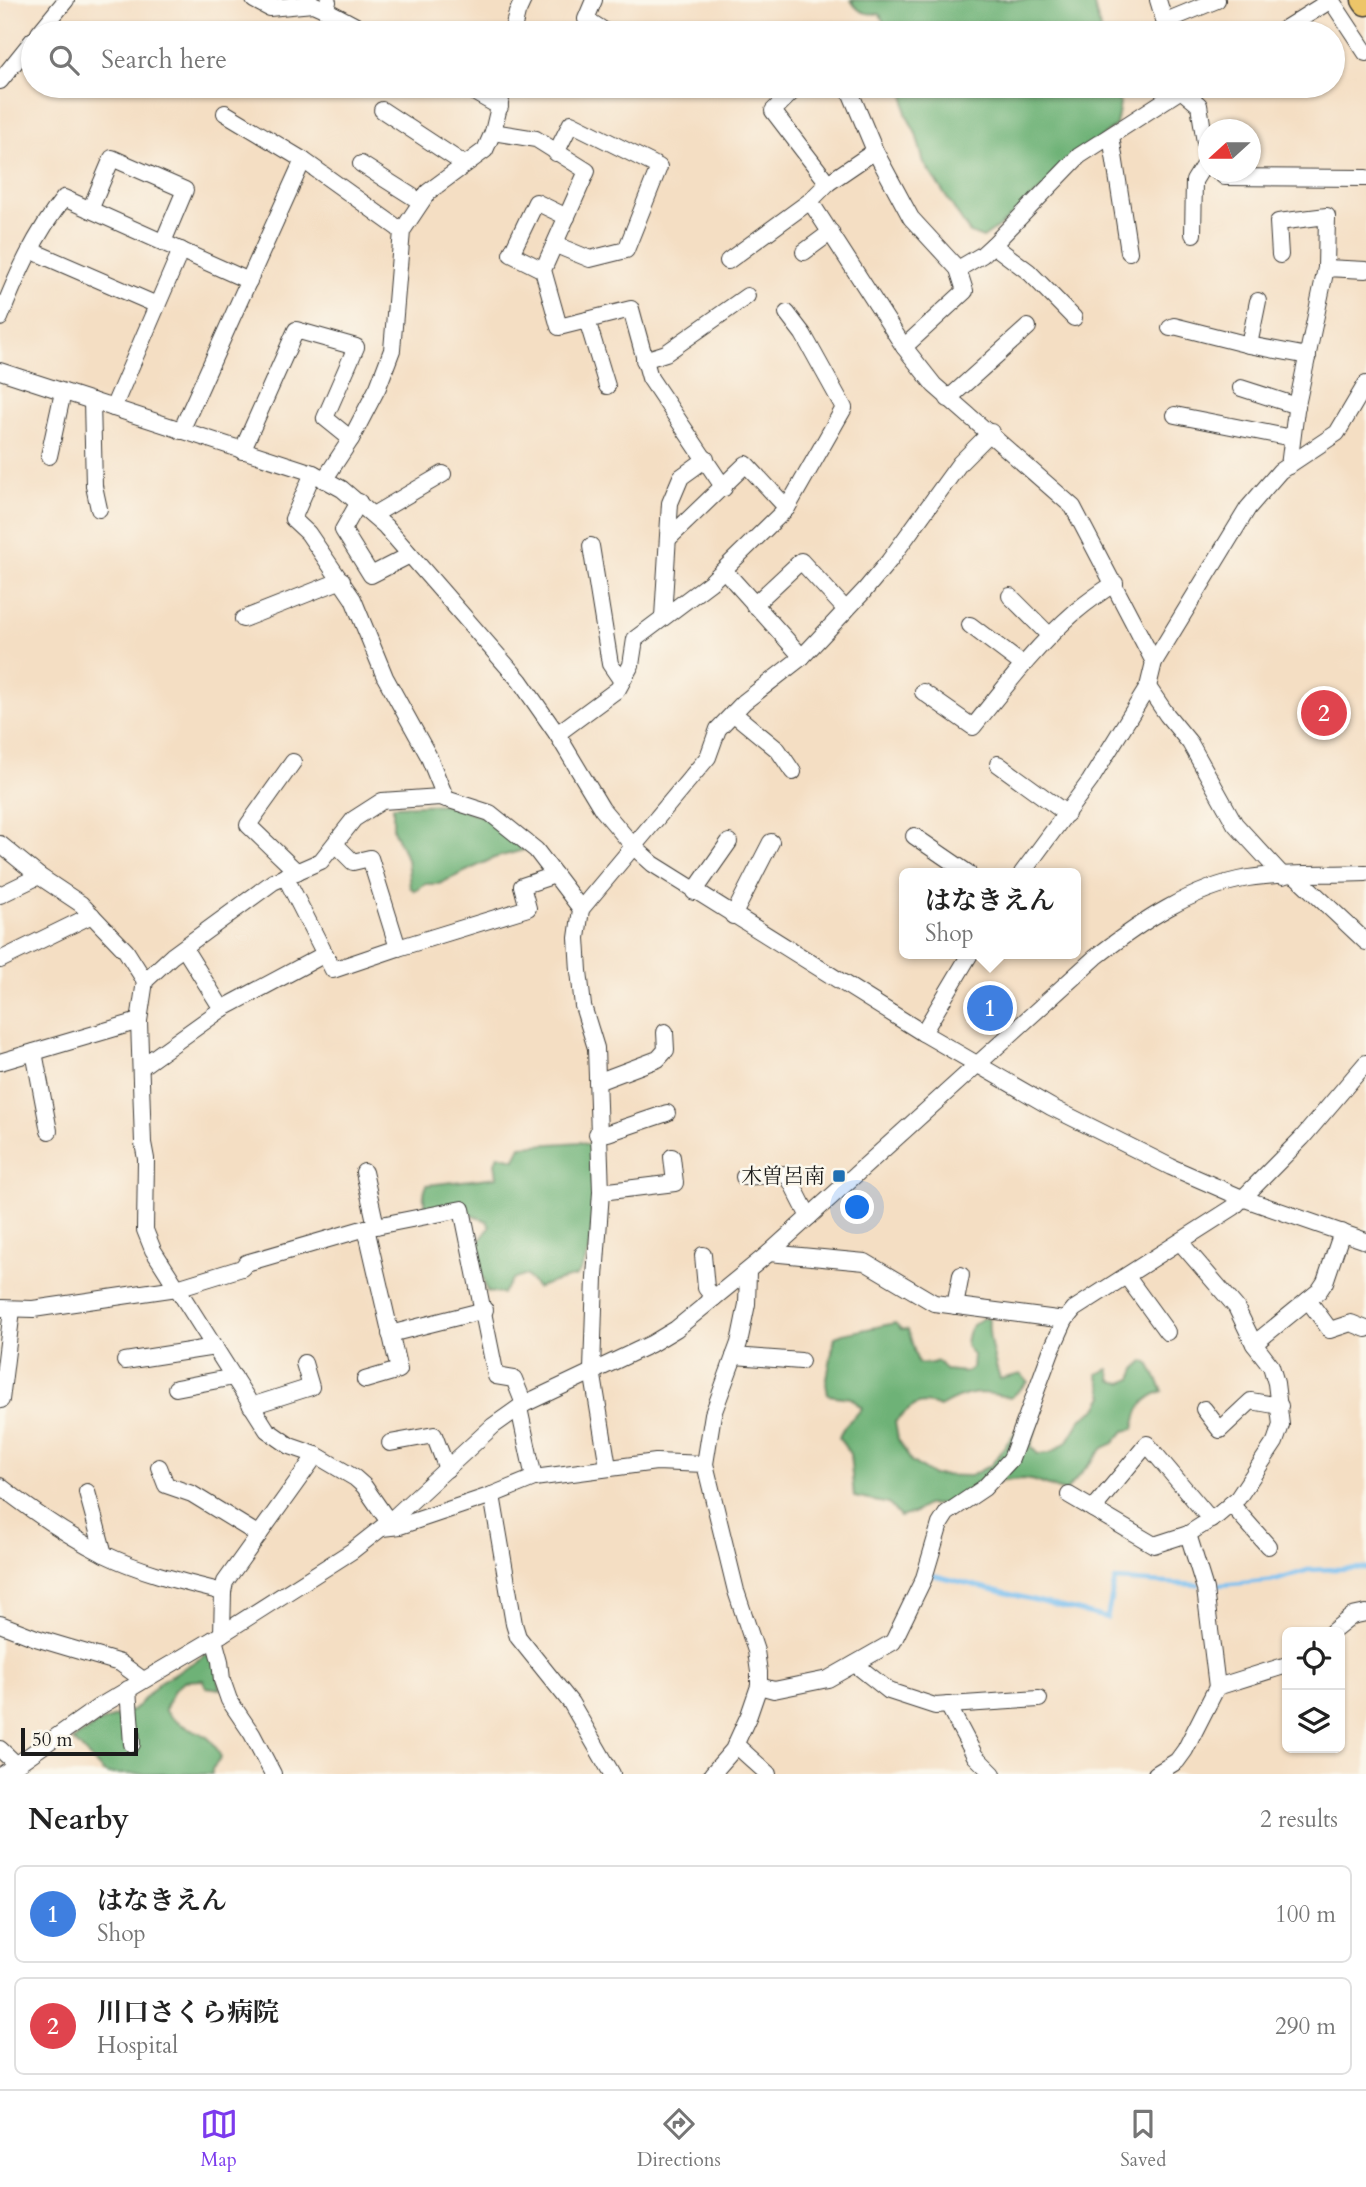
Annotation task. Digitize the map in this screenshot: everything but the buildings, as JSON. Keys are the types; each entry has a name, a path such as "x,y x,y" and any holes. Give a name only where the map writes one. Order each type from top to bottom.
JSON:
{"street":[{"path":"49,21 66,0"},
{"path":"254,0 269,8 326,5 347,21"},
{"path":"516,21 523,0"},
{"path":"589,21 586,19 594,0"},
{"path":"1158,0 1162,21"},
{"path":"1179,21 1217,0"},
{"path":"1297,21 1331,0 1345,21"},
{"path":"1345,21 1366,53"},
{"path":"0,81 21,55"},
{"path":"484,98 500,107"},
{"path":"446,799 428,755 385,677 353,599 308,533 293,519 318,477 351,439 378,387 392,350 402,231 428,192 485,150 494,132 502,98"},
{"path":"786,98 773,111 828,183"},
{"path":"851,98 911,218 958,269 965,291 904,347"},
{"path":"958,269 993,245 1079,156 1166,98"},
{"path":"1192,98 1199,105 1201,119"},
{"path":"382,110 464,164"},
{"path":"225,113 303,160 402,231"},
{"path":"556,153 571,123 659,167 626,250 590,259 556,245"},
{"path":"494,132 536,139 587,171 556,245 542,270"},
{"path":"1111,136 1129,253"},
{"path":"728,261 810,201 828,183 875,151"},
{"path":"90,210 112,159 185,190 163,243"},
{"path":"181,431 303,160"},
{"path":"361,164 421,202"},
{"path":"1193,234 1194,181 1198,175"},
{"path":"1261,177 1366,178"},
{"path":"0,318 30,250 47,219 64,198 249,281"},
{"path":"810,201 904,347 948,399 990,432 1073,507 1154,662"},
{"path":"567,218 536,202 512,254 542,270 559,327 631,309 650,378 723,488"},
{"path":"1280,255 1278,222 1327,216 1326,268 1297,406 1289,466"},
{"path":"804,252 831,232"},
{"path":"993,245 1029,272 1074,318"},
{"path":"30,250 158,305"},
{"path":"113,408 181,250"},
{"path":"1326,268 1366,270"},
{"path":"644,360 666,353 747,296"},
{"path":"1249,345 1258,301"},
{"path":"556,734 618,689 631,665 635,639 723,570 787,508 844,408 803,334 787,313"},
{"path":"587,320 607,386"},
{"path":"1170,328 1174,326 1249,345 1308,356"},
{"path":"948,399 1028,327"},
{"path":"242,451 296,330 356,347 325,418 351,439"},
{"path":"0,371 318,477 342,489 359,502 410,555 520,681 602,809 634,847 653,864 975,1065 1126,1146 1242,1198 1366,1241"},
{"path":"1026,868 1090,781 1147,687 1154,662 1248,508 1280,471 1337,433 1366,384"},
{"path":"1241,388 1297,406"},
{"path":"49,456 63,392"},
{"path":"92,401 94,486 99,509"},
{"path":"1175,415 1292,438"},
{"path":"608,1467 592,1370 601,1192 596,1048 583,1006 579,971 577,938 581,909 708,757 718,729 744,702 802,657 846,610 889,561 960,463 990,432"},
{"path":"663,617 670,503 681,477 706,459"},
{"path":"668,539 746,464 787,508"},
{"path":"373,516 443,474"},
{"path":"359,502 343,530 371,575 410,555"},
{"path":"591,546 610,664 621,680"},
{"path":"754,605 801,561 846,610"},
{"path":"723,570 802,657"},
{"path":"243,619 342,580"},
{"path":"923,692 973,727 1050,636 1076,611 1115,583"},
{"path":"1010,596 1050,636"},
{"path":"970,625 1023,665"},
{"path":"1147,687 1190,743 1235,824 1289,876 1366,942"},
{"path":"733,713 778,750 793,772"},
{"path":"293,762 248,825 291,874 333,970 528,908 522,886 555,875"},
{"path":"998,764 1066,814"},
{"path":"145,981 184,948 273,882 321,861 354,819 382,801 440,797 490,813 536,850 581,909"},
{"path":"914,836 961,868"},
{"path":"694,892 729,842"},
{"path":"733,916 771,842"},
{"path":"0,844 38,876 81,904 126,951 145,981 139,1021 143,1143 146,1158 145,1230 153,1250 267,1430 290,1446 316,1455 346,1471 365,1486 385,1525"},
{"path":"336,845 353,862 370,858 398,948"},
{"path":"0,1749 9,1769 128,1689 218,1637 326,1569 385,1525 494,1426 522,1406 676,1329 748,1272 1096,957 1158,912 1213,888 1246,878 1366,873"},
{"path":"0,895 38,876"},
{"path":"0,960 92,915"},
{"path":"184,948 222,1009"},
{"path":"141,1067 222,1009 325,954"},
{"path":"922,1033 967,959"},
{"path":"0,1062 139,1021"},
{"path":"597,1082 664,1055 665,1032"},
{"path":"34,1052 49,1131"},
{"path":"759,1685 774,1690 828,1679 892,1642 924,1578 940,1524 947,1513 984,1488 1011,1459 1051,1351 1065,1320 1074,1309 1234,1207 1302,1138 1366,1063"},
{"path":"597,1134 608,1133 667,1113"},
{"path":"601,1192 675,1183 672,1157"},
{"path":"365,1172 371,1227 399,1370 365,1380"},
{"path":"744,1177 787,1174 809,1217"},
{"path":"1,1400 6,1309 33,1309 177,1288 242,1268 246,1263 371,1227 462,1209 485,1310 496,1376 514,1379 522,1406 534,1478"},
{"path":"1254,1344 1319,1291 1325,1282 1342,1232"},
{"path":"1069,1495 1154,1545 1188,1534 1231,1504 1275,1442 1281,1425 1280,1406 1270,1367 1254,1344 1236,1307 1180,1242"},
{"path":"769,1253 865,1262 934,1303 1065,1320"},
{"path":"703,1255 706,1288 714,1298"},
{"path":"712,1774 736,1745 750,1715 759,1685 755,1651 736,1591 705,1464 713,1414 734,1356 747,1304 748,1272"},
{"path":"956,1306 961,1275"},
{"path":"1127,1277 1167,1332"},
{"path":"1308,1300 1330,1330 1351,1323 1366,1329"},
{"path":"390,1334 485,1310"},
{"path":"125,1361 215,1347"},
{"path":"734,1356 801,1361"},
{"path":"251,1406 311,1387 304,1363"},
{"path":"176,1388 234,1377"},
{"path":"1204,1409 1220,1430 1251,1401 1280,1406"},
{"path":"390,1443 434,1435 447,1469"},
{"path":"1093,1509 1147,1444 1211,1520"},
{"path":"273,1774 252,1734 229,1700 222,1680 218,1637 223,1592 225,1582 316,1455"},
{"path":"385,1525 400,1526 534,1478 656,1462 705,1464"},
{"path":"159,1467 166,1485 192,1494 259,1535"},
{"path":"0,1486 51,1523 104,1554 146,1571 223,1592"},
{"path":"87,1492 104,1554"},
{"path":"492,1495 518,1637 571,1703 612,1774"},
{"path":"1231,1504 1268,1546"},
{"path":"1156,1774 1177,1761 1185,1750 1217,1687 1205,1589 1188,1534"},
{"path":"1338,1627 1352,1616 1366,1613"},
{"path":"0,1624 120,1663 143,1680"},
{"path":"855,1664 889,1691 935,1706 1039,1699"},
{"path":"1217,1687 1282,1667"},
{"path":"128,1689 132,1744"},
{"path":"948,1705 975,1756 993,1774"},
{"path":"736,1745 768,1774"}],"green space":[{"path":"851,0 1093,0 1098,21 883,21 880,14 863,12"},
{"path":"905,98 1118,98 1120,104 1116,125 983,238 970,233 924,163 916,134 906,114"},
{"path":"448,804 489,819 524,850 494,858 439,884 426,884 415,891 410,887 407,859 393,830 393,806"},
{"path":"580,1142 591,1146 593,1196 592,1234 583,1265 575,1277 537,1288 526,1275 512,1280 502,1294 487,1292 474,1248 490,1227 487,1221 474,1216 461,1205 428,1212 424,1198 427,1185 497,1177 495,1163 498,1155 515,1159 521,1146"},
{"path":"983,1318 989,1318 990,1340 1000,1379 1021,1374 1028,1382 1011,1398 975,1394 958,1398 940,1407 920,1404 910,1408 895,1422 898,1439 911,1461 932,1475 970,1476 991,1465 1035,1410 1039,1415 1031,1447 1038,1454 1050,1453 1068,1441 1082,1418 1097,1408 1104,1396 1097,1374 1109,1369 1112,1381 1122,1383 1132,1379 1137,1367 1144,1361 1150,1365 1163,1391 1150,1397 1142,1405 1134,1429 1124,1431 1114,1443 1103,1448 1065,1492 1023,1479 981,1483 949,1504 926,1505 914,1513 900,1517 889,1504 854,1497 850,1454 839,1438 846,1424 862,1408 851,1398 828,1395 826,1383 835,1337 895,1323 901,1329 908,1330 918,1363 938,1361 945,1370 967,1372 972,1368 973,1355 966,1346 968,1333 972,1326"},
{"path":"208,1654 214,1657 221,1689 206,1687 203,1680 184,1681 174,1690 165,1710 181,1724 210,1740 216,1747 221,1758 212,1769 212,1774 108,1774 73,1740 99,1723 134,1710 160,1682"}],"waterway":[{"path":"1207,1586 1277,1580 1308,1570 1366,1568"},
{"path":"929,1574 1107,1618 1115,1580 1198,1585"}],"place":[{"name":"川口さくら病院","path":"1324,713"},
{"name":"はなきえん","path":"990,1008"},
{"name":"木曽呂南","path":"839,1176"}]}
